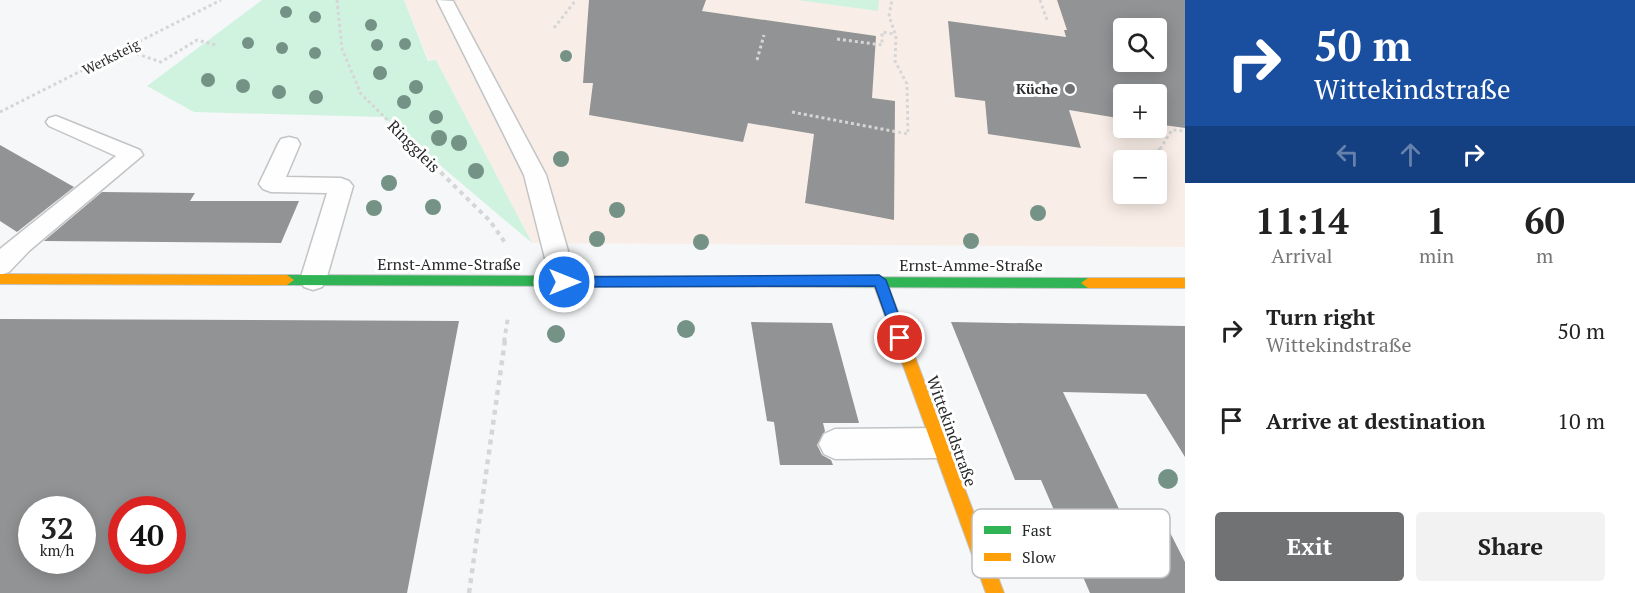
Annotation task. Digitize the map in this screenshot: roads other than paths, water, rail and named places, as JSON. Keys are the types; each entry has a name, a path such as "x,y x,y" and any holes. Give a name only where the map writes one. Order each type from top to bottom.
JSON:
{"street":[{"name":"Ernst-Amme-Straße","path":"0,279 564,282 879,280 1185,283"},
{"name":"Wittekindstraße","path":"879,280 972,531"},
{"name":"Wittekindstraße","path":"989,578 995,593"}],"lane":[{"path":"444,1 535,175 564,282"},
{"path":"0,266 21,244 132,155 56,122"},
{"path":"290,144 272,184 341,186 313,280"},
{"path":"835,444 939,443"}],"place":[{"name":"Küche","path":"1070,89"}]}
